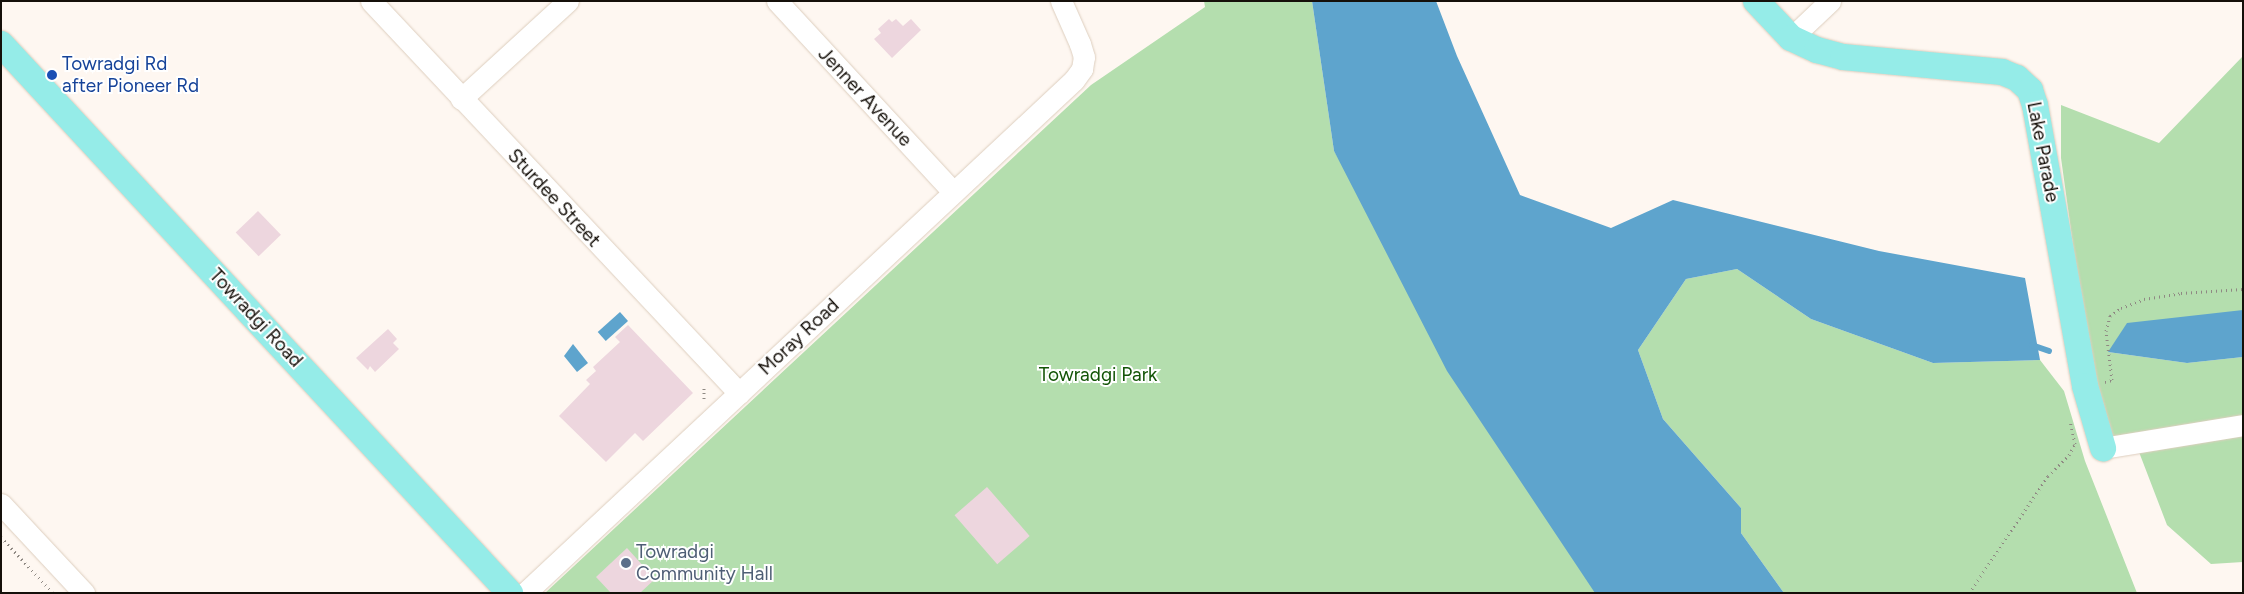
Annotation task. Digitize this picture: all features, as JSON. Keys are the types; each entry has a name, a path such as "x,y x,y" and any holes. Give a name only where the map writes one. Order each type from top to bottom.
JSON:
{"main road":[{"name":"Lake Parade","path":"1756,1 1791,38 1817,50 1843,57 2002,72 2017,78 2030,90 2036,105 2085,386 2103,448"},
{"name":"Towradgi Road","path":"1,44 510,593"}],"street":[{"name":"Sturdee Street","path":"371,1 739,393"},
{"path":"462,100 568,1"},
{"name":"Jenner Avenue","path":"777,1 953,192"},
{"name":"Moray Road","path":"525,593 1074,80 1082,69 1084,57 1061,1"},
{"path":"1791,38 1830,1"},
{"path":"2103,448 2243,425"},
{"path":"1,504 84,593"}],"path":[{"path":"2103,382 2112,380 2106,331 2110,316 2121,308 2144,299 2182,293 2243,289"},
{"path":"703,383 705,389 703,401"},
{"path":"1969,593 2048,476 2069,455 2075,444"},
{"path":"1,537 53,593"}],"green space":[{"name":"Towradgi Park","path":"1204,1 1312,1 1334,151 1598,593 545,593 1091,85 1205,7"},
{"path":"2243,56 2243,312 2108,352 2187,363 2243,357 2243,562 2211,564 2167,525 2139,452 2099,432 2061,158 2061,105 2159,143"},
{"path":"1737,269 1811,319 1933,363 2040,360 2064,391 2085,461 2137,593 1784,593 1741,533 1741,508 1663,419 1638,350 1686,279"}],"water":[{"path":"1312,1 1436,1 1457,56 1520,195 1611,228 1673,200 1879,251 2025,278 2040,360 1933,363 1811,319 1737,269 1686,279 1638,350 1663,419 1741,508 1741,533 1784,593 1595,593 1447,371 1334,151"},
{"path":"2243,310 2243,357 2187,363 2108,352 2127,323"},
{"path":"620,312 628,321 606,341 598,332"},
{"path":"573,344 588,363 577,372 564,356"}],"building":[{"path":"889,19 892,22 896,19 903,26 911,19 921,30 892,58 874,39 881,33 878,29"},
{"path":"258,211 281,235 259,256 236,233"},
{"path":"628,325 693,393 643,441 635,433 606,462 559,416 590,384 586,380 596,371 593,367 620,342 615,337"},
{"path":"388,329 397,339 393,343 399,349 375,372 370,366 368,370 356,358"},
{"path":"987,487 1030,536 997,564 955,515"},
{"name":"Towradgi Community Hall","path":"627,548 655,579 640,593 611,593 596,577"}],"waterway":[{"path":"2032,345 2049,351"}],"place":[{"name":"Towradgi Rd after Pioneer Rd","path":"52,75"},
{"name":"Towradgi Community Hall","path":"626,563"}]}
